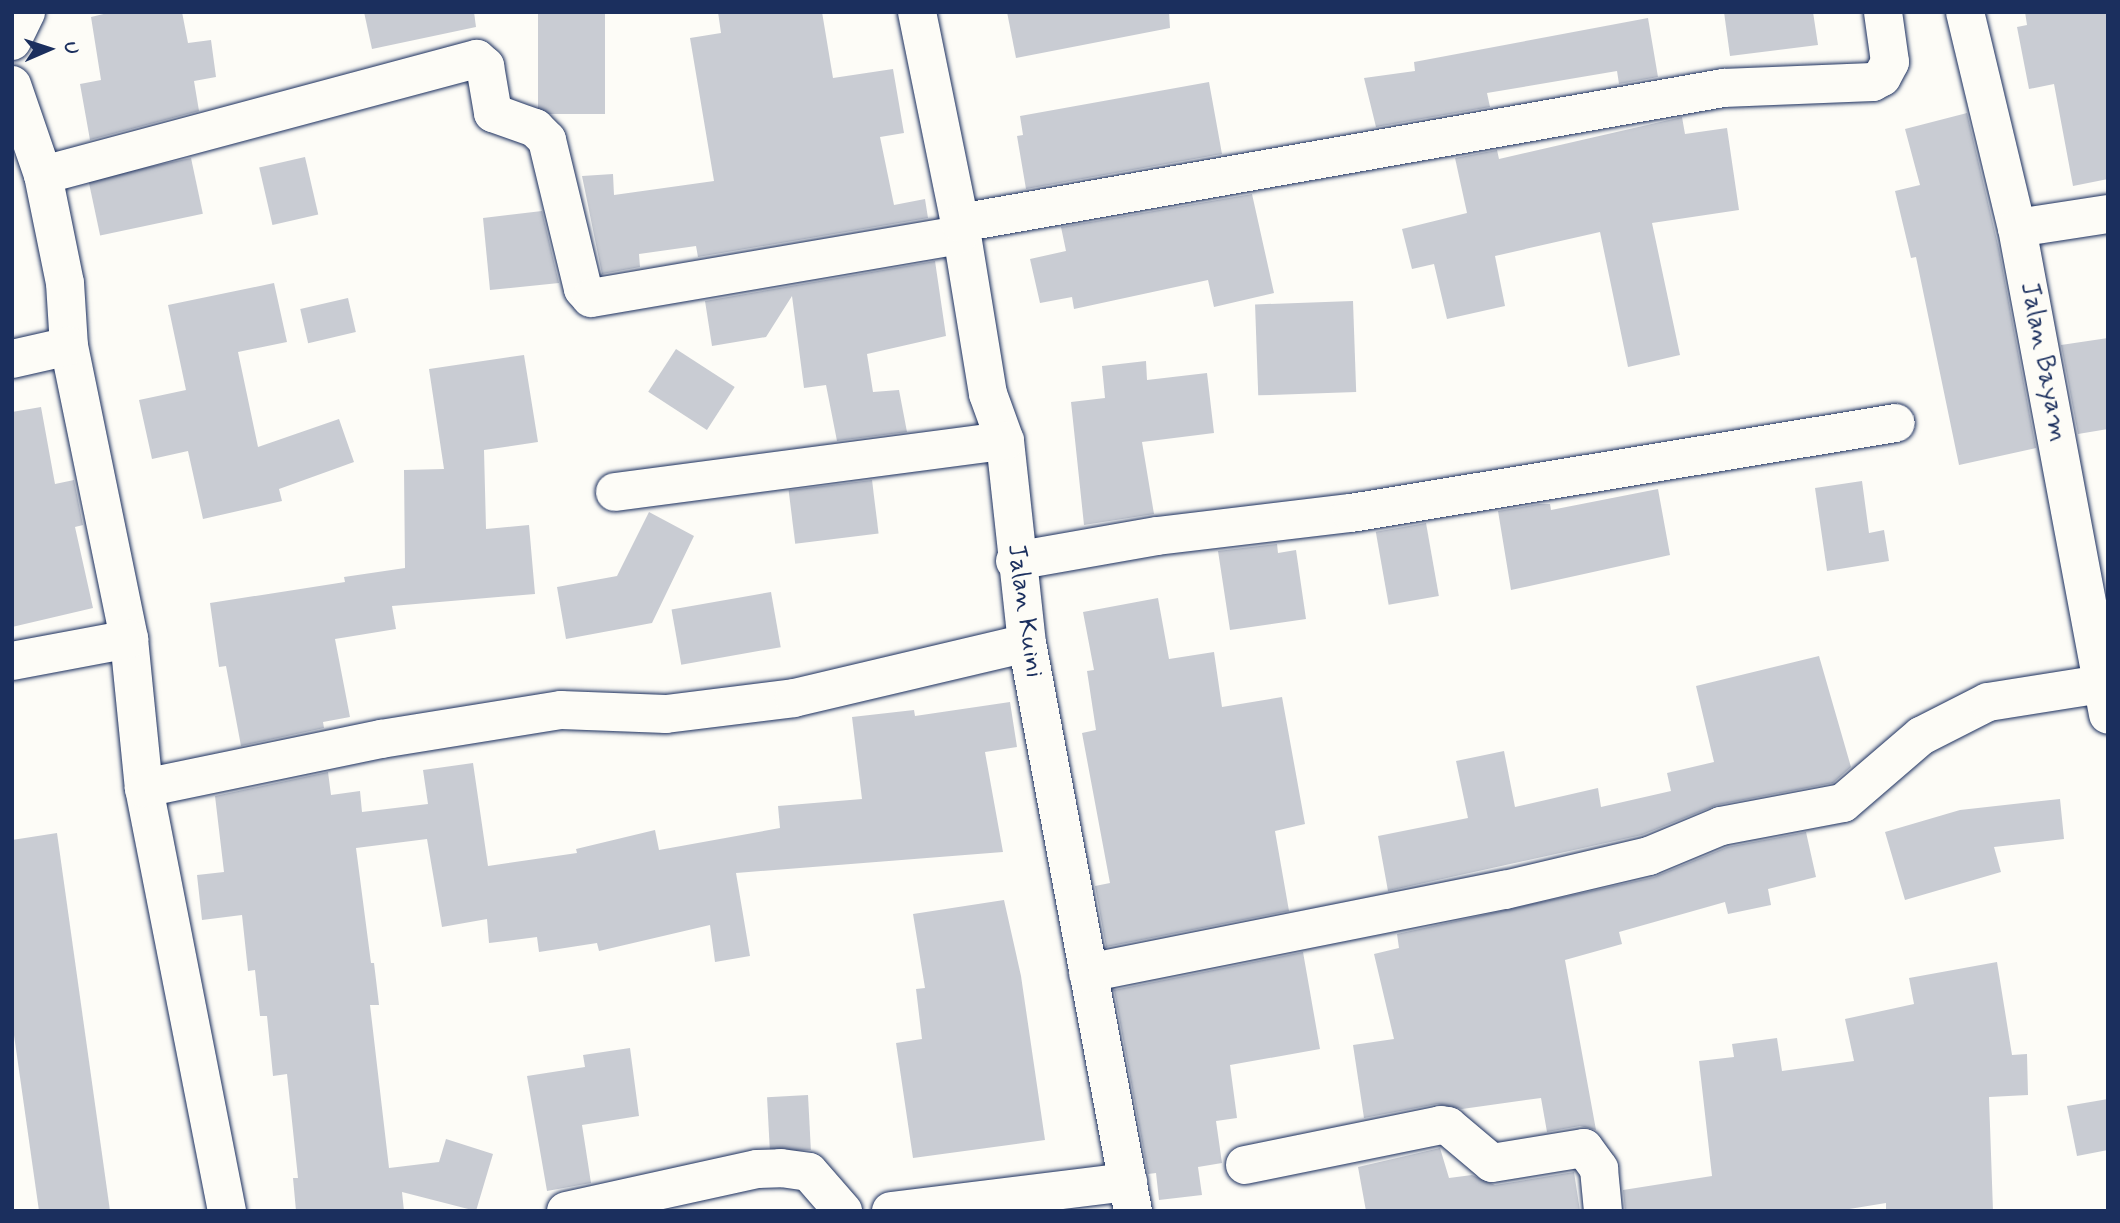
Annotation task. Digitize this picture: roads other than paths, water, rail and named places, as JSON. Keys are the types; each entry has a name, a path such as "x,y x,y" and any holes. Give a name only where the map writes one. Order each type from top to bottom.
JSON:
{"street":[{"path":"12,41 26,12"},
{"name":"Jalan Kuini","path":"917,12 988,394 1005,441 1015,561 1027,643 1130,1197"},
{"path":"43,175 477,59 485,66 493,113 535,128 547,140 583,289 591,298 1723,88 1873,82 1882,77 1890,62 1883,12"},
{"name":"Jalan Bayam","path":"1965,12 2017,228 2104,682"},
{"path":"12,85 43,175 65,283 69,346 129,639 144,788 227,1211"},
{"path":"2017,228 2108,214"},
{"path":"12,359 69,346"},
{"path":"1015,561 1157,536 1351,513 1896,423"},
{"path":"615,492 1005,441"},
{"path":"2080,551 2108,524"},
{"path":"12,661 129,639"},
{"path":"144,788 381,739 561,710 666,714 794,698 1027,643"},
{"path":"1088,973 1505,890 1649,856 1721,826 1843,803 1921,736 1988,702 2104,682"},
{"path":"1245,1166 1441,1125 1448,1126 1492,1163 1584,1148 1599,1168 1603,1211"},
{"path":"566,1211 757,1169 781,1168 809,1171 843,1211"},
{"path":"891,1211 1130,1197"}]}
